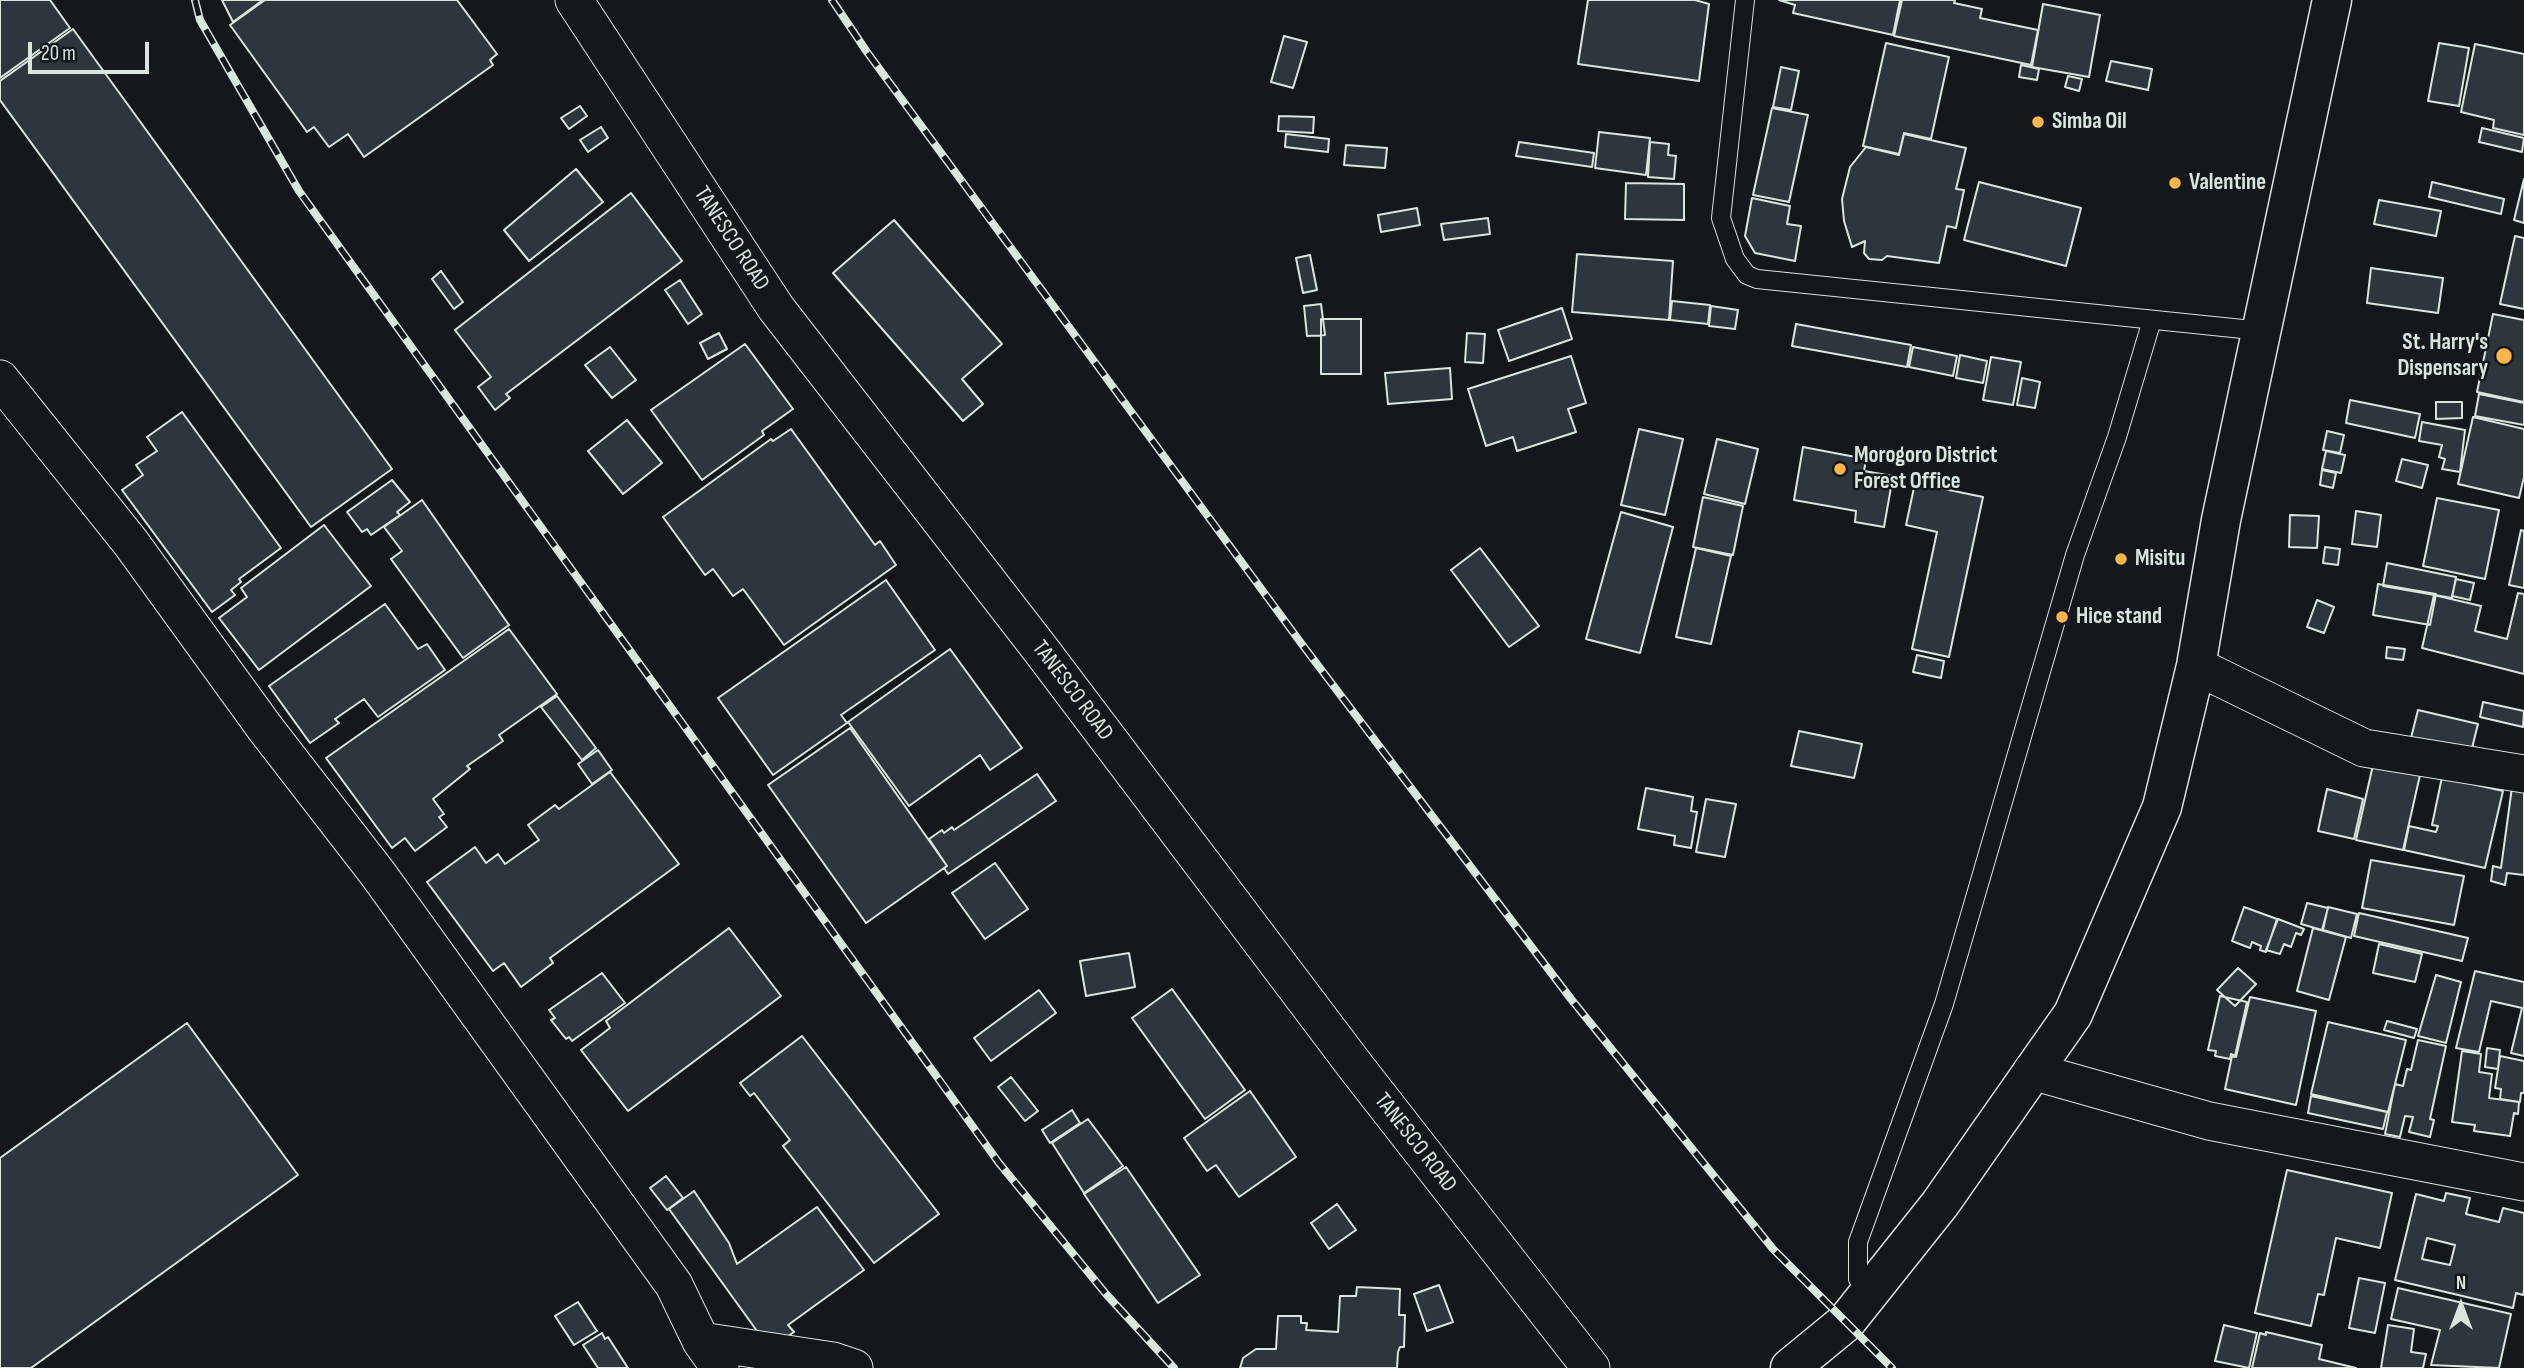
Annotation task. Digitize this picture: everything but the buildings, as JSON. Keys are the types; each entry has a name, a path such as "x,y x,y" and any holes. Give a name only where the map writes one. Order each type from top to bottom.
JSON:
{"main road":[{"path":"1790,1368 1846,1322 1867,1292 1940,1203 2073,1014 2162,807 2196,666 2221,520 2332,0"}],"street":[{"name":"TANESCO ROAD","path":"574,0 776,308 1041,650 1356,1067 1591,1368"},
{"path":"0,379 131,543 265,728 386,885 674,1286 711,1354 833,1361 854,1368"},
{"path":"2196,666 2364,748 2524,774"},
{"path":"2032,1071 2209,1121 2524,1182"}],"lane":[{"path":"1745,0 1721,218 1735,259 1747,275 1757,279 2262,331"},
{"path":"1867,1292 1858,1279 1858,1242 1944,1004 2074,555 2118,437 2152,320"}],"railway":[{"path":"195,0 200,20 299,191 999,1163 1106,1294 1174,1368"},
{"path":"832,0 867,52 1301,643 1571,999 1773,1249 1892,1368"}],"place":[{"name":"Simba Oil","path":"2038,122"},
{"name":"Valentine","path":"2175,183"},
{"name":"St. Harry's Dispensary","path":"2504,356"},
{"name":"Morogoro District Forest Office","path":"1840,469"},
{"name":"Misitu","path":"2121,559"},
{"name":"Hice stand","path":"2062,617"}]}
